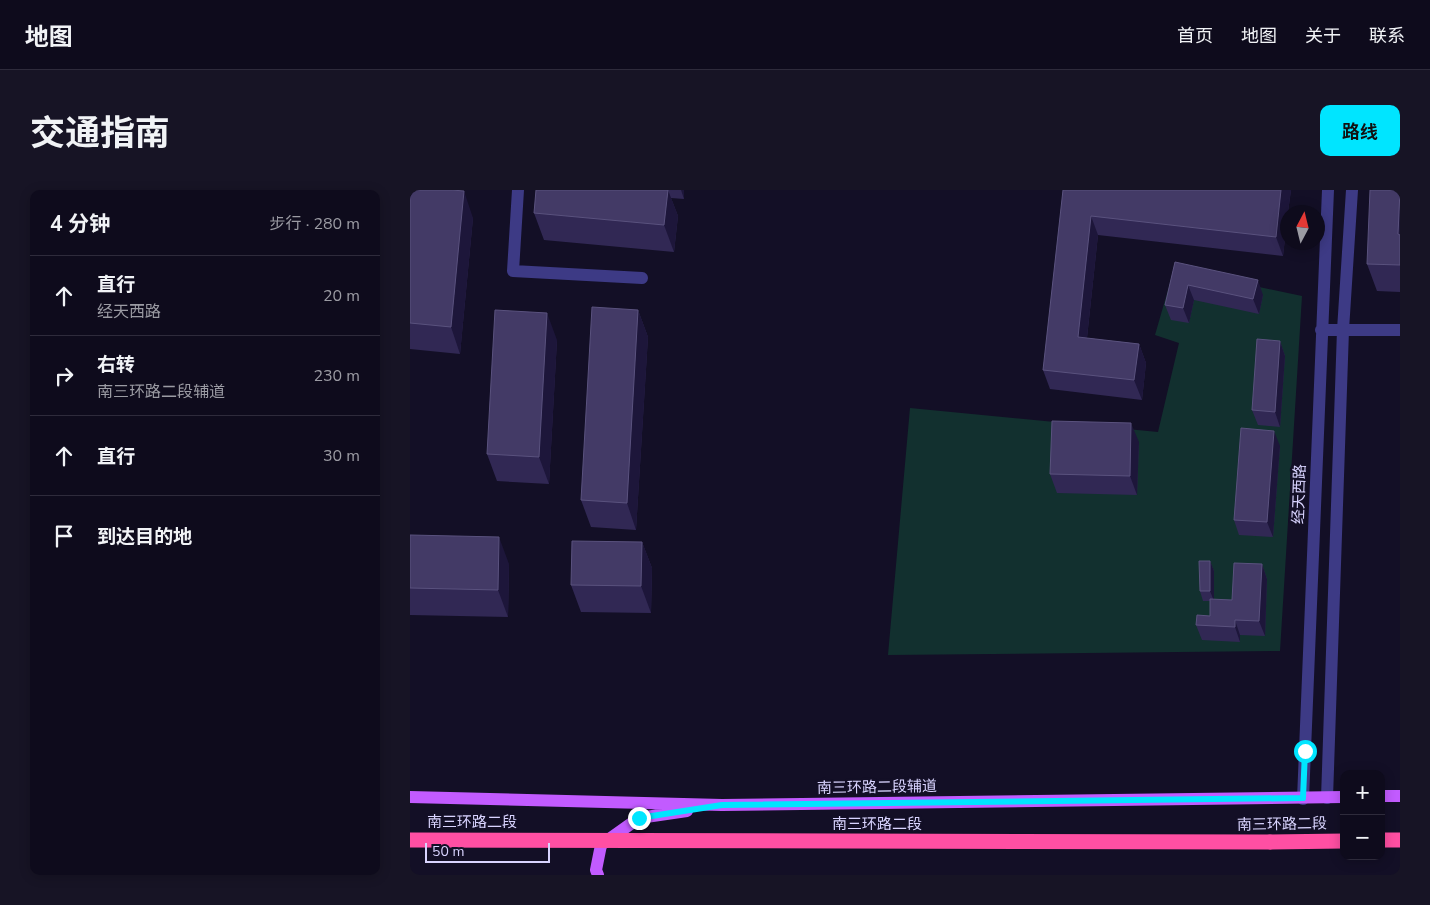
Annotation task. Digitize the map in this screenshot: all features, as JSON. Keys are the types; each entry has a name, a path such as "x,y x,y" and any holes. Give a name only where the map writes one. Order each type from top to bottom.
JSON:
{"highway":[{"name":"南三环路二段","path":"410,840 1340,841"},
{"path":"1385,840 1400,840"}],"main road":[{"path":"1385,796 1400,796"},
{"name":"南三环路二段辅道","path":"410,797 722,805 1340,797"},
{"path":"598,875 596,870 601,845 639,818 722,805"}],"street":[{"path":"518,190 513,271 642,278"},
{"name":"经天西路","path":"1303,798 1328,190"},
{"path":"1327,798 1343,330 1352,190"},
{"path":"1321,330 1400,330"}],"green space":[{"path":"1174,269 1302,296 1280,651 888,655 910,408 1158,432 1179,343 1155,335"}],"building":[{"path":"410,190 464,191 451,327 410,323"},
{"path":"536,190 668,190 664,225 534,213"},
{"path":"1063,190 1281,190 1276,237 1091,216 1078,337 1139,344 1134,380 1043,370"},
{"path":"1370,190 1400,190 1398,234 1400,235 1400,265 1367,264"},
{"path":"1175,262 1258,280 1253,299 1188,285 1183,308 1165,305"},
{"path":"592,307 638,310 627,503 581,500"},
{"path":"495,310 547,313 539,457 487,454"},
{"path":"1257,339 1280,341 1275,412 1252,410"},
{"path":"1052,421 1131,423 1130,476 1050,474"},
{"path":"1241,428 1274,431 1267,522 1234,520"},
{"path":"410,535 499,537 498,590 410,588"},
{"path":"572,541 642,542 641,586 571,585"},
{"path":"1199,561 1210,561 1210,591 1200,591"},
{"path":"1234,563 1262,564 1259,621 1235,620 1235,627 1196,625 1197,615 1210,616 1210,599 1232,600"}],"route":[{"path":"639,818 722,805 1303,798 1305,751"}]}
